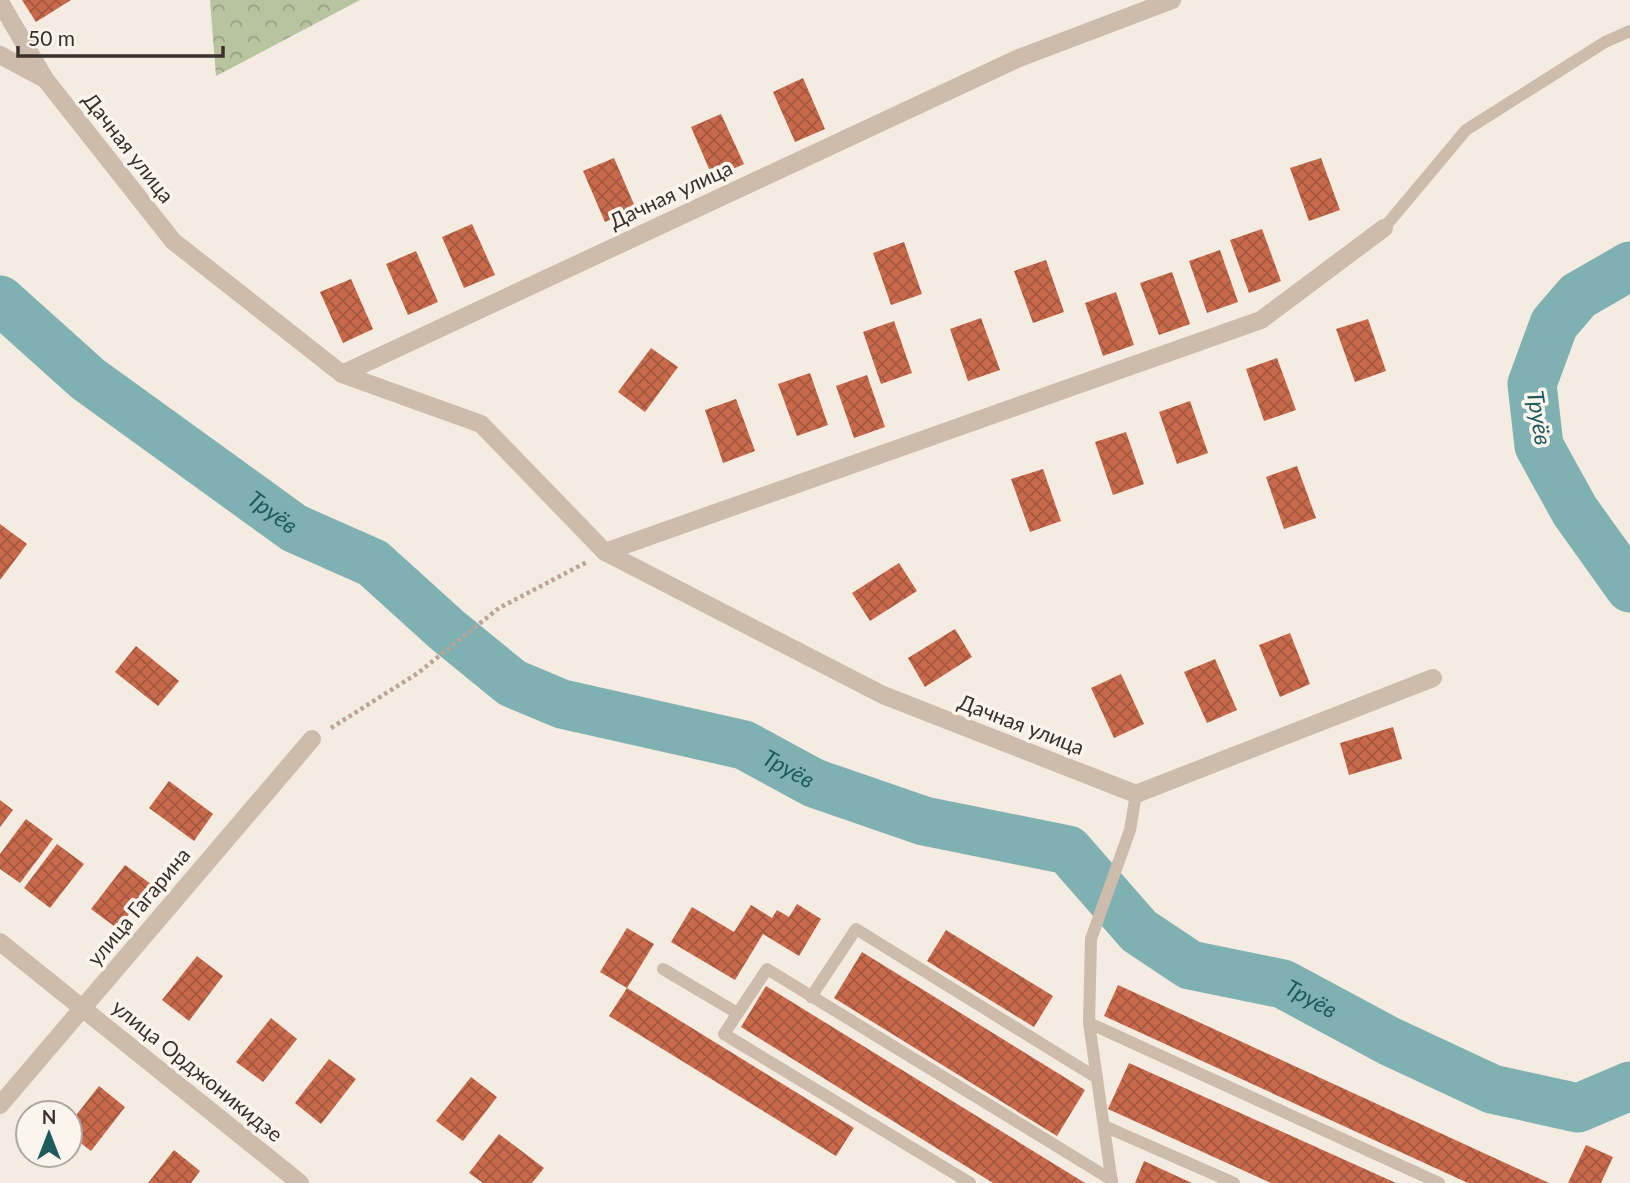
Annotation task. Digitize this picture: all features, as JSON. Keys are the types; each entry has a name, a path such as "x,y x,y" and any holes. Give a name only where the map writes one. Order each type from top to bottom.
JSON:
{"street":[{"name":"Дачная улица","path":"342,374 1019,58 1172,0"},
{"name":"Дачная улица","path":"0,2 45,79 173,241 342,374 481,424 605,552 883,695 1136,794"},
{"name":"Дачная улица","path":"0,55 45,79"},
{"path":"605,552 1261,320 1384,228"},
{"path":"1136,794 1433,678"},
{"name":"улица Гагарина","path":"0,1105 312,739"},
{"name":"улица Орджоникидзе","path":"0,942 300,1183"}],"lane":[{"path":"1384,228 1466,130 1605,42 1630,31"},
{"path":"1112,1182 1089,1023 1091,939 1130,830 1136,794"},
{"path":"811,997 856,929 1097,1078"},
{"path":"970,1183 724,1034 767,968 1112,1182"},
{"path":"663,970 737,1013"},
{"path":"1089,1023 1439,1183"},
{"path":"1104,1126 1234,1183"}],"path":[{"path":"312,739 418,673 499,608 605,552"}],"green space":[{"path":"210,0 360,0 216,76"}],"building":[{"path":"22,0 71,0 36,22"},
{"path":"803,78 825,129 795,142 773,92"},
{"path":"721,114 744,164 713,178 691,127"},
{"path":"614,158 636,209 605,222 583,171"},
{"path":"1321,158 1340,210 1309,221 1290,168"},
{"path":"472,224 495,275 464,288 442,237"},
{"path":"1262,229 1281,281 1249,293 1230,240"},
{"path":"904,242 922,294 891,305 873,253"},
{"path":"1220,250 1238,302 1207,313 1189,261"},
{"path":"416,251 438,302 408,315 386,264"},
{"path":"1046,260 1064,312 1033,323 1014,271"},
{"path":"1172,272 1190,324 1159,335 1140,283"},
{"path":"351,279 373,329 343,343 320,292"},
{"path":"1116,292 1134,345 1103,356 1085,303"},
{"path":"981,318 1000,370 968,381 950,329"},
{"path":"1368,319 1386,371 1355,382 1336,329"},
{"path":"894,321 912,373 881,384 863,332"},
{"path":"651,348 678,367 645,412 618,392"},
{"path":"1277,358 1296,410 1264,421 1246,369"},
{"path":"810,373 828,425 797,436 778,384"},
{"path":"867,375 885,427 854,438 836,386"},
{"path":"736,399 755,451 723,463 705,410"},
{"path":"1190,401 1208,453 1177,464 1159,412"},
{"path":"1126,432 1144,484 1113,495 1095,442"},
{"path":"1297,466 1316,518 1284,529 1266,477"},
{"path":"1043,469 1061,521 1030,532 1011,479"},
{"path":"0,524 27,544 0,580"},
{"path":"899,563 917,591 870,621 852,593"},
{"path":"955,629 972,657 925,687 908,658"},
{"path":"1290,633 1310,684 1280,697 1259,645"},
{"path":"136,646 179,681 158,706 115,672"},
{"path":"1215,659 1237,710 1207,723 1184,672"},
{"path":"1121,674 1144,724 1114,738 1091,688"},
{"path":"1393,727 1402,759 1349,775 1340,743"},
{"path":"169,781 213,814 194,841 149,808"},
{"path":"0,800 13,810 0,827"},
{"path":"26,819 53,839 20,883 0,869 0,854"},
{"path":"57,844 84,864 50,908 24,888"},
{"path":"125,865 151,884 118,929 91,909"},
{"path":"797,904 821,919 799,956 763,934 735,980 671,942 692,907 734,932 751,905 772,918 777,910 789,917"},
{"path":"627,928 654,944 627,988 600,972"},
{"path":"946,930 1053,996 1034,1027 927,961"},
{"path":"862,952 1085,1090 1057,1136 834,998"},
{"path":"197,956 223,976 189,1021 162,1000"},
{"path":"1118,985 1549,1183 1468,1183 1104,1016"},
{"path":"766,986 1085,1183 993,1183 741,1027"},
{"path":"627,988 854,1128 836,1156 609,1016"},
{"path":"271,1018 297,1039 263,1082 236,1062"},
{"path":"329,1059 356,1079 321,1124 295,1103"},
{"path":"1129,1063 1396,1183 1271,1183 1108,1109"},
{"path":"471,1077 497,1097 463,1141 436,1121"},
{"path":"99,1086 125,1107 91,1151 84,1146 84,1105"},
{"path":"499,1134 544,1168 532,1183 483,1183 469,1173"},
{"path":"1586,1145 1613,1157 1601,1183 1568,1183"},
{"path":"174,1150 200,1171 191,1183 148,1183"},
{"path":"1144,1161 1192,1183 1135,1183"}],"waterway":[{"name":"Труёв","path":"1630,266 1578,296 1554,324 1532,384 1539,446 1575,511 1630,588"},
{"name":"Труёв","path":"0,300 88,379 294,528 373,563 447,630 512,683 562,704 744,745 814,783 924,821 1068,850 1139,931 1190,965 1283,984 1389,1041 1492,1089 1578,1108 1630,1086"}]}
